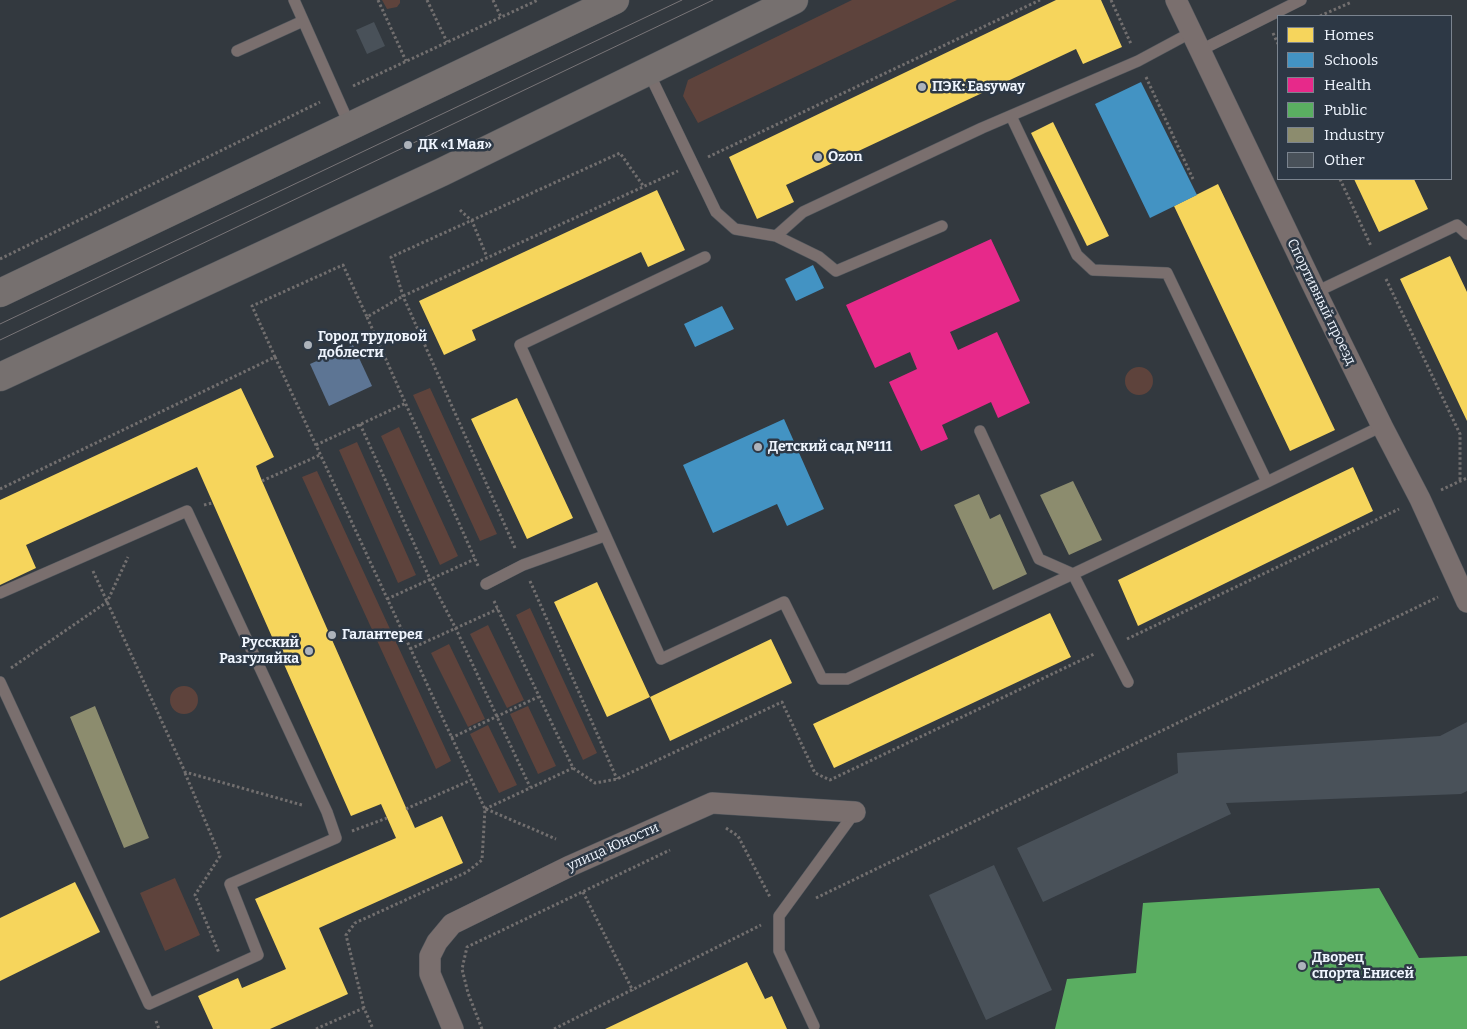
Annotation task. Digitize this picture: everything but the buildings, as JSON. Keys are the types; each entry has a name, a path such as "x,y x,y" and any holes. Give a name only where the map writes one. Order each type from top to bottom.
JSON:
{"highway":[{"path":"0,293 615,0"},
{"path":"0,377 433,176 794,0"}],"street":[{"name":"Спортивный проезд","path":"1176,0 1316,292 1420,499 1467,602"},
{"name":"улица Юности","path":"453,1029 435,990 430,974 430,956 437,942 452,924 570,866 712,803 855,812"}],"lane":[{"path":"294,0 350,126"},
{"path":"776,236 802,212 982,128 1138,61 1197,41 1302,0"},
{"path":"237,51 303,20"},
{"path":"648,71 716,212 736,229 776,236 819,257 836,271 942,226"},
{"path":"1011,116 1077,255 1093,270 1167,273 1267,482"},
{"path":"1316,292 1457,225 1467,234"},
{"path":"706,257 520,345 604,536 661,659 784,602 822,679 846,679 1073,574 1382,426"},
{"path":"980,431 1039,559 1073,574 1128,682"},
{"path":"0,593 187,510 327,812 336,838 230,884 258,954 149,1004 0,682"},
{"path":"486,584 523,565 604,536"},
{"path":"814,1026 779,951 779,916 855,812"}],"path":[{"path":"378,0 406,61"},
{"path":"427,0 446,42"},
{"path":"493,0 501,17"},
{"path":"0,260 335,95 538,0"},
{"path":"368,317 403,296 692,165 1040,0"},
{"path":"1111,0 1193,179"},
{"path":"1322,15 1352,2"},
{"path":"617,780 403,296 391,257 620,153 644,186"},
{"path":"1340,180 1460,434 1460,482 1467,478"},
{"path":"460,210 472,221 487,257"},
{"path":"316,445 406,403 343,265 252,306 410,650 485,809 482,860 467,872 355,923 346,935 364,1008 374,1029"},
{"path":"0,489 275,356"},
{"path":"360,424 430,579 456,629 530,787"},
{"path":"262,482 320,455"},
{"path":"8,670 107,602 142,530"},
{"path":"86,556 185,772 220,856 195,895 226,968"},
{"path":"387,599 475,559"},
{"path":"815,898 1441,596"},
{"path":"410,650 498,609"},
{"path":"451,738 538,697"},
{"path":"595,783 617,780 782,702 814,772 830,780"},
{"path":"485,809 573,768"},
{"path":"185,772 327,812"},
{"path":"406,809 471,780"},
{"path":"485,809 556,839"},
{"path":"336,838 386,818"},
{"path":"554,1029 779,916 738,836 726,828 720,828"},
{"path":"482,1029 468,993 462,969 466,947 679,846"},
{"path":"583,892 633,991"},
{"path":"316,1029 364,1008"}],"shaded area":[{"path":"382,0 400,0 400,3 397,7 387,9"},
{"path":"852,0 957,0 698,123 683,96 688,80"},
{"path":"1139,367 1149,371 1153,381 1149,391 1139,395 1129,391 1125,381 1129,371"},
{"path":"430,388 497,534 480,541 413,395"},
{"path":"399,427 458,556 440,565 381,436"},
{"path":"357,442 416,575 398,583 339,450"},
{"path":"317,471 451,761 436,769 302,477"},
{"path":"530,608 597,753 583,760 516,615"},
{"path":"488,625 524,700 507,708 470,634"},
{"path":"449,644 485,719 468,727 431,653"},
{"path":"184,686 194,690 198,700 194,710 184,714 174,710 170,700 174,690"},
{"path":"528,706 556,766 538,774 510,714"},
{"path":"488,725 517,785 499,793 470,734"},
{"path":"175,878 200,935 165,951 140,893"}],"water":[{"path":"353,345 372,386 329,406 310,364"}],"tram line":[{"path":"0,324 682,0"},
{"path":"0,340 713,0"}],"place":[{"name":"ПЭК: Easyway","path":"922,87"},
{"name":"ДК «1 Мая»","path":"408,145"},
{"name":"Ozon","path":"818,157"},
{"name":"Город трудовой доблести","path":"308,345"},
{"name":"Детский сад №111","path":"758,447"},
{"name":"Галантерея","path":"332,635"},
{"name":"Русский Разгуляйка","path":"309,651"},
{"name":"Дворец спорта Енисей","path":"1302,966"}]}
